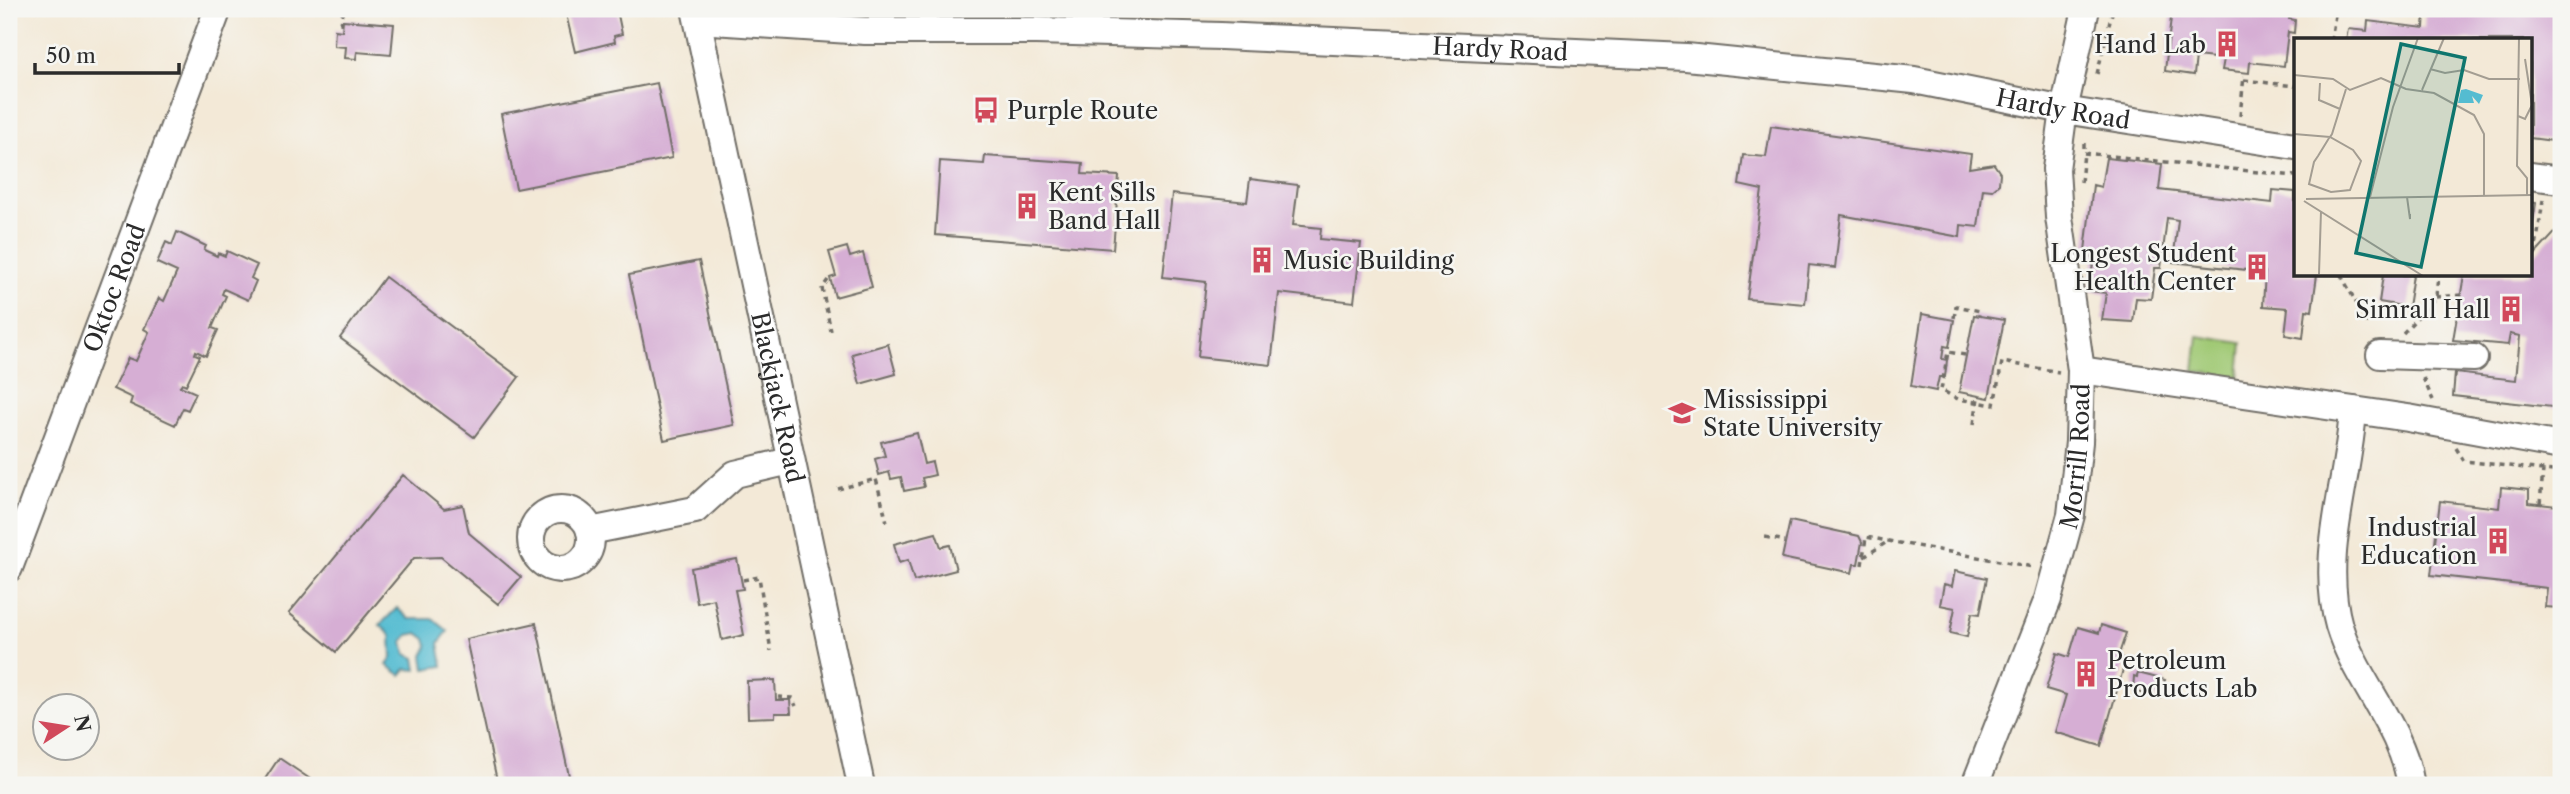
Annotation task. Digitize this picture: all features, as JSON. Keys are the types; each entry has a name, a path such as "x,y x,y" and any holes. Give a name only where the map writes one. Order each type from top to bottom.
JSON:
{"street":[{"name":"Oktoc Road","path":"9,568 218,9"},
{"name":"Morrill Road","path":"1975,785 2056,572 2071,515 2079,442 2070,371 2056,169 2064,110 2087,9"},
{"name":"Hardy Road","path":"696,14 866,31 1058,21 1221,36 1698,58 1914,80 2064,110 2294,146"},
{"name":"Blackjack Road","path":"696,14 789,461 861,785"},
{"path":"2380,355 2474,358"},
{"path":"2070,371 2353,410 2561,446"},
{"path":"2353,410 2351,443 2333,550 2333,600 2353,659 2400,744 2411,785"},
{"path":"590,531 695,510 735,474 789,461"}],"path":[{"path":"341,25 343,9"},
{"path":"2331,38 2336,9"},
{"path":"2239,118 2244,78 2294,86"},
{"path":"2080,186 2084,153"},
{"path":"2535,254 2545,185"},
{"path":"2342,276 2368,324"},
{"path":"2438,276 2436,298 2403,333 2444,425 2464,461 2561,472"},
{"path":"828,280 822,288 831,331"},
{"path":"2436,298 2461,295"},
{"path":"1954,318 1956,306 1980,311 1979,315"},
{"path":"1965,355 1948,352 1941,390 1958,399 1977,400 1994,405 2003,362 2070,371"},
{"path":"1974,424 1977,400"},
{"path":"2540,504 2543,470"},
{"path":"838,489 876,479 887,522"},
{"path":"1765,537 1786,541"},
{"path":"1862,565 1867,537 2056,572"},
{"path":"1863,558 1889,541"},
{"path":"743,580 759,577 771,650"},
{"path":"778,697 792,698 796,706"}],"green space":[{"path":"2198,336 2242,343 2239,377 2194,371"}],"water":[{"path":"397,608 409,619 433,619 448,631 439,643 443,666 425,669 423,656 428,646 426,639 418,633 408,635 403,642 406,654 415,658 417,670 406,669 401,675 387,665 392,658 391,635 380,625"}],"building":[{"path":"590,9 617,10 622,34 614,36 615,42 575,52 566,14"},
{"name":"Hand Lab","path":"2172,9 2290,9 2289,19 2295,20 2294,33 2288,32 2284,66 2250,62 2249,73 2222,70 2224,59 2196,56 2194,75 2165,71"},
{"path":"2420,9 2561,9 2561,142 2532,138 2532,38 2346,38 2348,29 2367,31 2368,21 2424,28 2425,11"},
{"path":"343,20 394,24 391,55 357,52 356,59 345,58 346,47 334,46 335,30 342,31"},
{"path":"657,83 672,158 516,189 501,114"},
{"path":"1771,126 1971,154 1969,168 1994,164 2000,173 1999,184 1992,190 1983,189 1978,227 1961,225 1960,237 1841,215 1835,268 1809,265 1805,304 1747,299 1762,190 1739,185 1743,155 1766,157"},
{"name":"Kent Sills Band Hall","path":"985,156 1083,163 1082,174 1119,176 1113,249 935,235 940,161 984,164"},
{"path":"2106,158 2162,164 2159,190 2272,203 2273,190 2294,192 2294,276 2317,276 2312,311 2306,310 2303,338 2285,335 2288,308 2263,306 2265,272 2173,262 2178,220 2167,218 2161,268 2155,268 2151,299 2136,298 2133,322 2102,320 2106,293 2089,291 2094,257 2084,259 2093,185 2101,187"},
{"name":"Music Building","path":"1250,179 1298,185 1293,225 1321,228 1320,239 1361,243 1354,302 1279,293 1271,365 1198,357 1206,282 1163,277 1172,194 1247,202"},
{"path":"2532,202 2536,203 2532,229"},
{"name":"Simrall Hall","path":"2561,226 2561,408 2453,396 2455,373 2516,380 2520,336 2510,334 2508,345 2453,340 2464,276 2532,276 2532,258"},
{"path":"177,232 206,246 204,250 217,256 218,253 225,256 227,251 257,265 251,278 256,281 248,300 224,289 222,294 226,296 212,328 218,330 206,356 196,351 195,354 200,356 186,385 182,383 180,386 196,393 188,410 183,408 175,425 130,404 132,398 113,389 128,358 136,361 149,332 144,329 159,298 164,301 177,272 157,263 166,242 172,245"},
{"path":"847,247 850,257 863,253 872,287 835,297 830,278 836,276 829,252"},
{"path":"699,261 734,425 664,440 629,275"},
{"path":"2383,276 2413,276 2408,307 2379,302"},
{"path":"385,277 519,377 474,437 340,338"},
{"path":"1922,314 1954,320 1949,347 1944,346 1942,359 1947,360 1945,377 1939,377 1936,391 1911,386"},
{"path":"1974,315 2004,320 1989,398 1959,392"},
{"path":"888,344 896,374 860,384 852,354"},
{"path":"917,433 924,464 932,462 935,475 922,478 924,487 904,491 901,477 891,479 889,472 879,475 875,459 885,456 881,442"},
{"path":"403,475 444,509 463,505 469,533 521,577 498,604 441,557 414,558 336,652 289,613"},
{"name":"Industrial Education","path":"2501,487 2529,490 2529,503 2557,506 2557,494 2561,494 2560,608 2545,607 2547,588 2431,575 2440,501 2499,508"},
{"path":"1790,521 1859,536 1862,542 1858,564 1854,564 1852,573 1782,558"},
{"path":"936,533 941,547 950,545 956,570 914,581 908,560 899,563 894,544"},
{"path":"737,559 743,589 735,590 744,635 722,640 714,599 697,603 691,568"},
{"path":"1955,571 1987,578 1980,614 1972,613 1967,637 1950,633 1955,608 1940,605 1944,584 1952,586"},
{"path":"536,623 571,785 498,785 466,639"},
{"name":"Petroleum Products Lab","path":"2101,625 2126,633 2118,657 2126,659 2101,746 2055,732 2066,695 2046,689 2057,653 2069,657 2078,627 2099,633"},
{"path":"2138,673 2165,680 2160,698 2133,691 2134,676 2137,677"},
{"path":"775,680 776,700 790,700 791,713 775,713 775,717 748,718 747,681"},
{"path":"279,758 319,785 261,785"}],"place":[{"name":"Hand Lab","path":"2227,44"},
{"name":"Purple Route","path":"986,110"},
{"name":"Kent Sills Band Hall","path":"1027,206"},
{"name":"Music Building","path":"1262,260"},
{"name":"Longest Student Health Center","path":"2257,267"},
{"name":"Simrall Hall","path":"2511,309"},
{"name":"Mississippi State University","path":"1682,413"},
{"name":"Industrial Education","path":"2498,541"},
{"name":"Petroleum Products Lab","path":"2086,674"}]}
